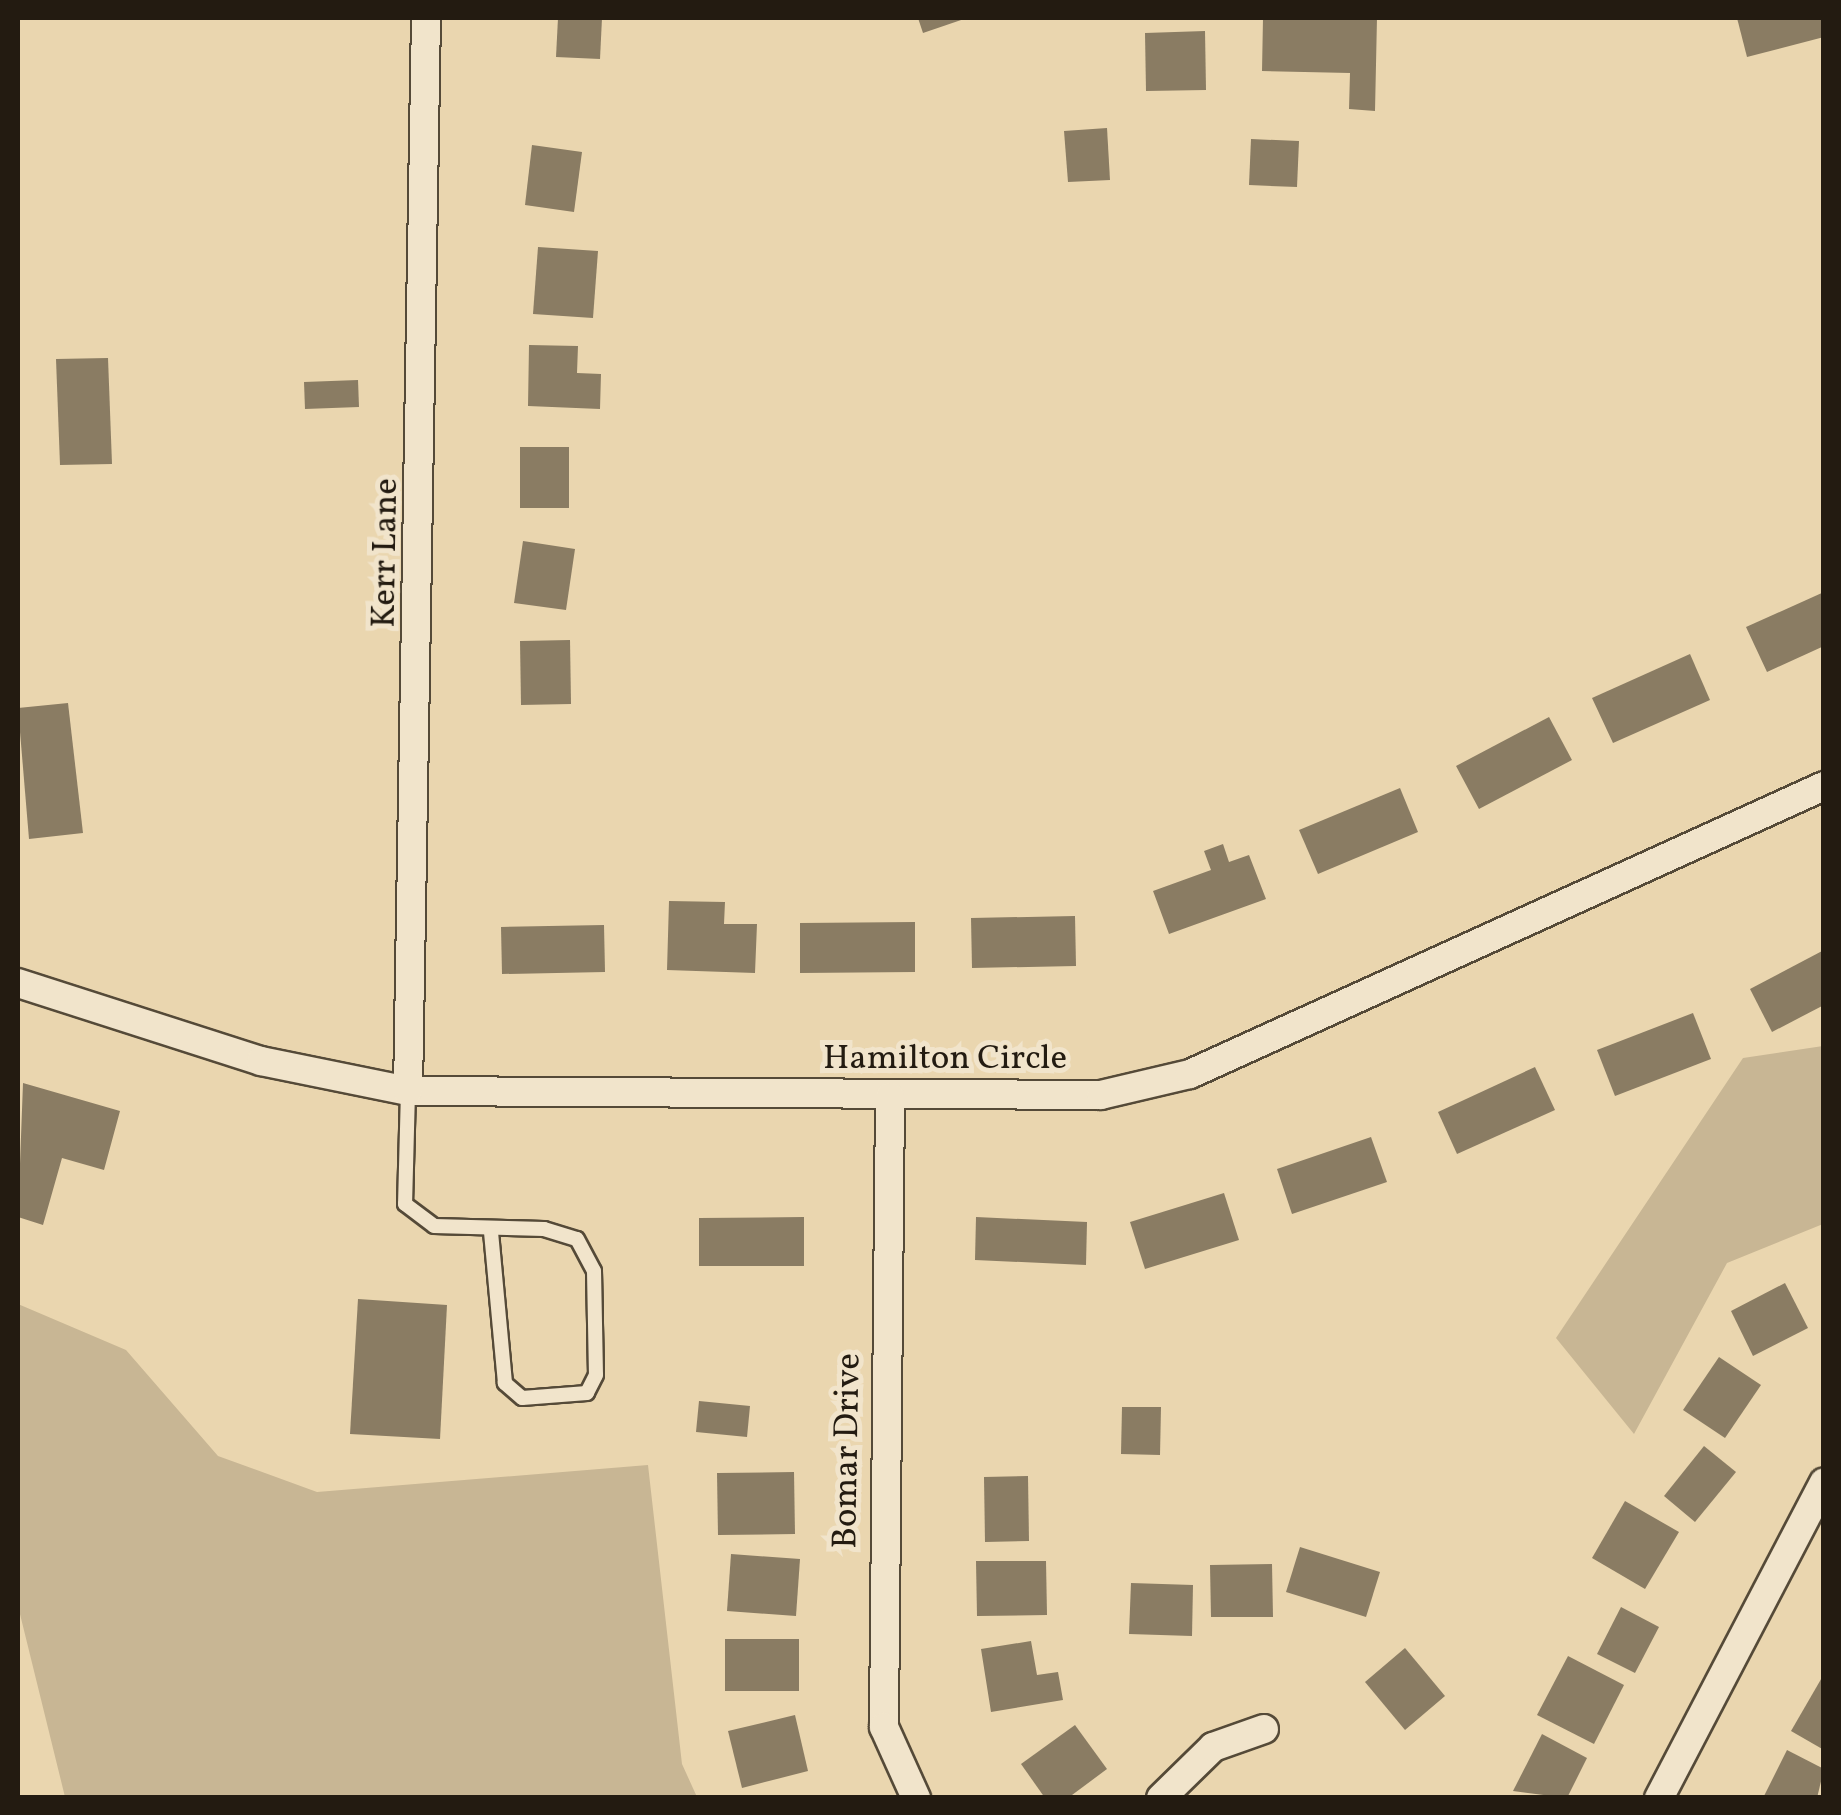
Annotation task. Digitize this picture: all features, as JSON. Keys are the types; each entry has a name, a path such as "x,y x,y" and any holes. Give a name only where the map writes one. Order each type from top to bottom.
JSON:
{"street":[{"name":"Kerr Lane","path":"408,1091 426,18"},
{"name":"Hamilton Circle","path":"18,983 262,1061 408,1091 890,1097 1102,1095 1190,1074 1824,786"},
{"name":"Bomar Drive","path":"890,1097 884,1726 916,1798"},
{"path":"1658,1798 1824,1483"},
{"path":"1161,1798 1213,1747 1264,1729"}],"lane":[{"path":"408,1091 406,1204 434,1226 492,1232 544,1228 578,1239 594,1270 596,1375 587,1393 522,1398 504,1384 492,1232"}],"shaded area":[{"path":"1823,1046 1823,1224 1727,1263 1634,1434 1556,1338 1743,1058"},
{"path":"18,1304 126,1350 218,1456 317,1492 648,1465 682,1764 697,1797 65,1797 18,1606"}],"building":[{"path":"558,18 602,18 600,59 556,57"},
{"path":"918,18 967,18 923,33"},
{"path":"1263,18 1377,18 1375,111 1349,109 1350,73 1262,71"},
{"path":"1737,18 1824,18 1824,37 1747,57"},
{"path":"1205,31 1206,90 1146,91 1145,33"},
{"path":"1107,128 1110,180 1068,182 1064,131"},
{"path":"1251,139 1299,141 1297,187 1249,185"},
{"path":"532,145 582,152 574,212 525,205"},
{"path":"538,247 598,251 593,318 533,314"},
{"path":"529,345 578,346 577,373 601,374 600,409 528,406"},
{"path":"108,358 112,464 60,465 56,359"},
{"path":"358,380 359,407 305,409 304,382"},
{"path":"520,447 569,447 569,508 520,508"},
{"path":"523,541 575,549 566,610 514,603"},
{"path":"1824,592 1824,646 1767,672 1746,627"},
{"path":"570,640 571,704 521,705 520,641"},
{"path":"1690,654 1710,700 1613,743 1592,698"},
{"path":"68,703 83,833 29,839 18,708"},
{"path":"1549,717 1572,760 1479,809 1456,766"},
{"path":"1400,788 1418,832 1318,874 1299,830"},
{"path":"1223,844 1229,862 1249,855 1266,899 1169,934 1153,891 1211,870 1204,851"},
{"path":"669,901 725,902 724,924 757,924 755,973 667,970"},
{"path":"1075,916 1076,966 972,968 971,918"},
{"path":"915,922 915,972 800,973 800,923"},
{"path":"604,925 605,972 502,974 501,927"},
{"path":"1824,950 1824,1005 1772,1032 1750,989"},
{"path":"1693,1013 1711,1059 1615,1096 1597,1050"},
{"path":"1535,1067 1555,1110 1457,1154 1438,1112"},
{"path":"23,1083 120,1111 104,1170 62,1158 43,1225 18,1217"},
{"path":"1371,1137 1387,1182 1292,1214 1277,1169"},
{"path":"1224,1193 1239,1240 1145,1269 1130,1222"},
{"path":"804,1217 804,1266 699,1266 699,1218"},
{"path":"976,1217 1087,1222 1086,1265 975,1260"},
{"path":"1785,1283 1808,1328 1753,1356 1731,1311"},
{"path":"358,1299 447,1305 440,1439 350,1434"},
{"path":"1719,1357 1761,1385 1725,1438 1683,1410"},
{"path":"699,1401 750,1406 747,1437 696,1432"},
{"path":"1122,1407 1161,1407 1160,1455 1121,1454"},
{"path":"1704,1446 1736,1472 1695,1522 1664,1496"},
{"path":"794,1472 795,1534 718,1535 717,1473"},
{"path":"1028,1476 1029,1541 985,1542 984,1477"},
{"path":"1625,1501 1679,1532 1645,1589 1592,1558"},
{"path":"1300,1547 1380,1572 1366,1617 1286,1592"},
{"path":"731,1554 800,1559 796,1616 727,1611"},
{"path":"976,1561 1046,1561 1047,1615 977,1616"},
{"path":"1272,1564 1273,1617 1211,1617 1210,1565"},
{"path":"1131,1583 1193,1585 1192,1636 1129,1634"},
{"path":"1621,1607 1659,1627 1635,1673 1597,1654"},
{"path":"725,1639 799,1639 799,1691 725,1691"},
{"path":"1031,1641 1037,1675 1058,1672 1063,1700 991,1712 981,1649"},
{"path":"1405,1648 1445,1696 1405,1730 1365,1682"},
{"path":"1568,1656 1624,1685 1594,1744 1537,1715"},
{"path":"1824,1674 1824,1750 1791,1731"},
{"path":"795,1715 808,1771 742,1788 728,1731"},
{"path":"1075,1725 1107,1769 1068,1798 1045,1798 1021,1764"},
{"path":"1542,1734 1587,1758 1567,1798 1513,1791"},
{"path":"1787,1750 1824,1769 1817,1798 1763,1798"}]}
